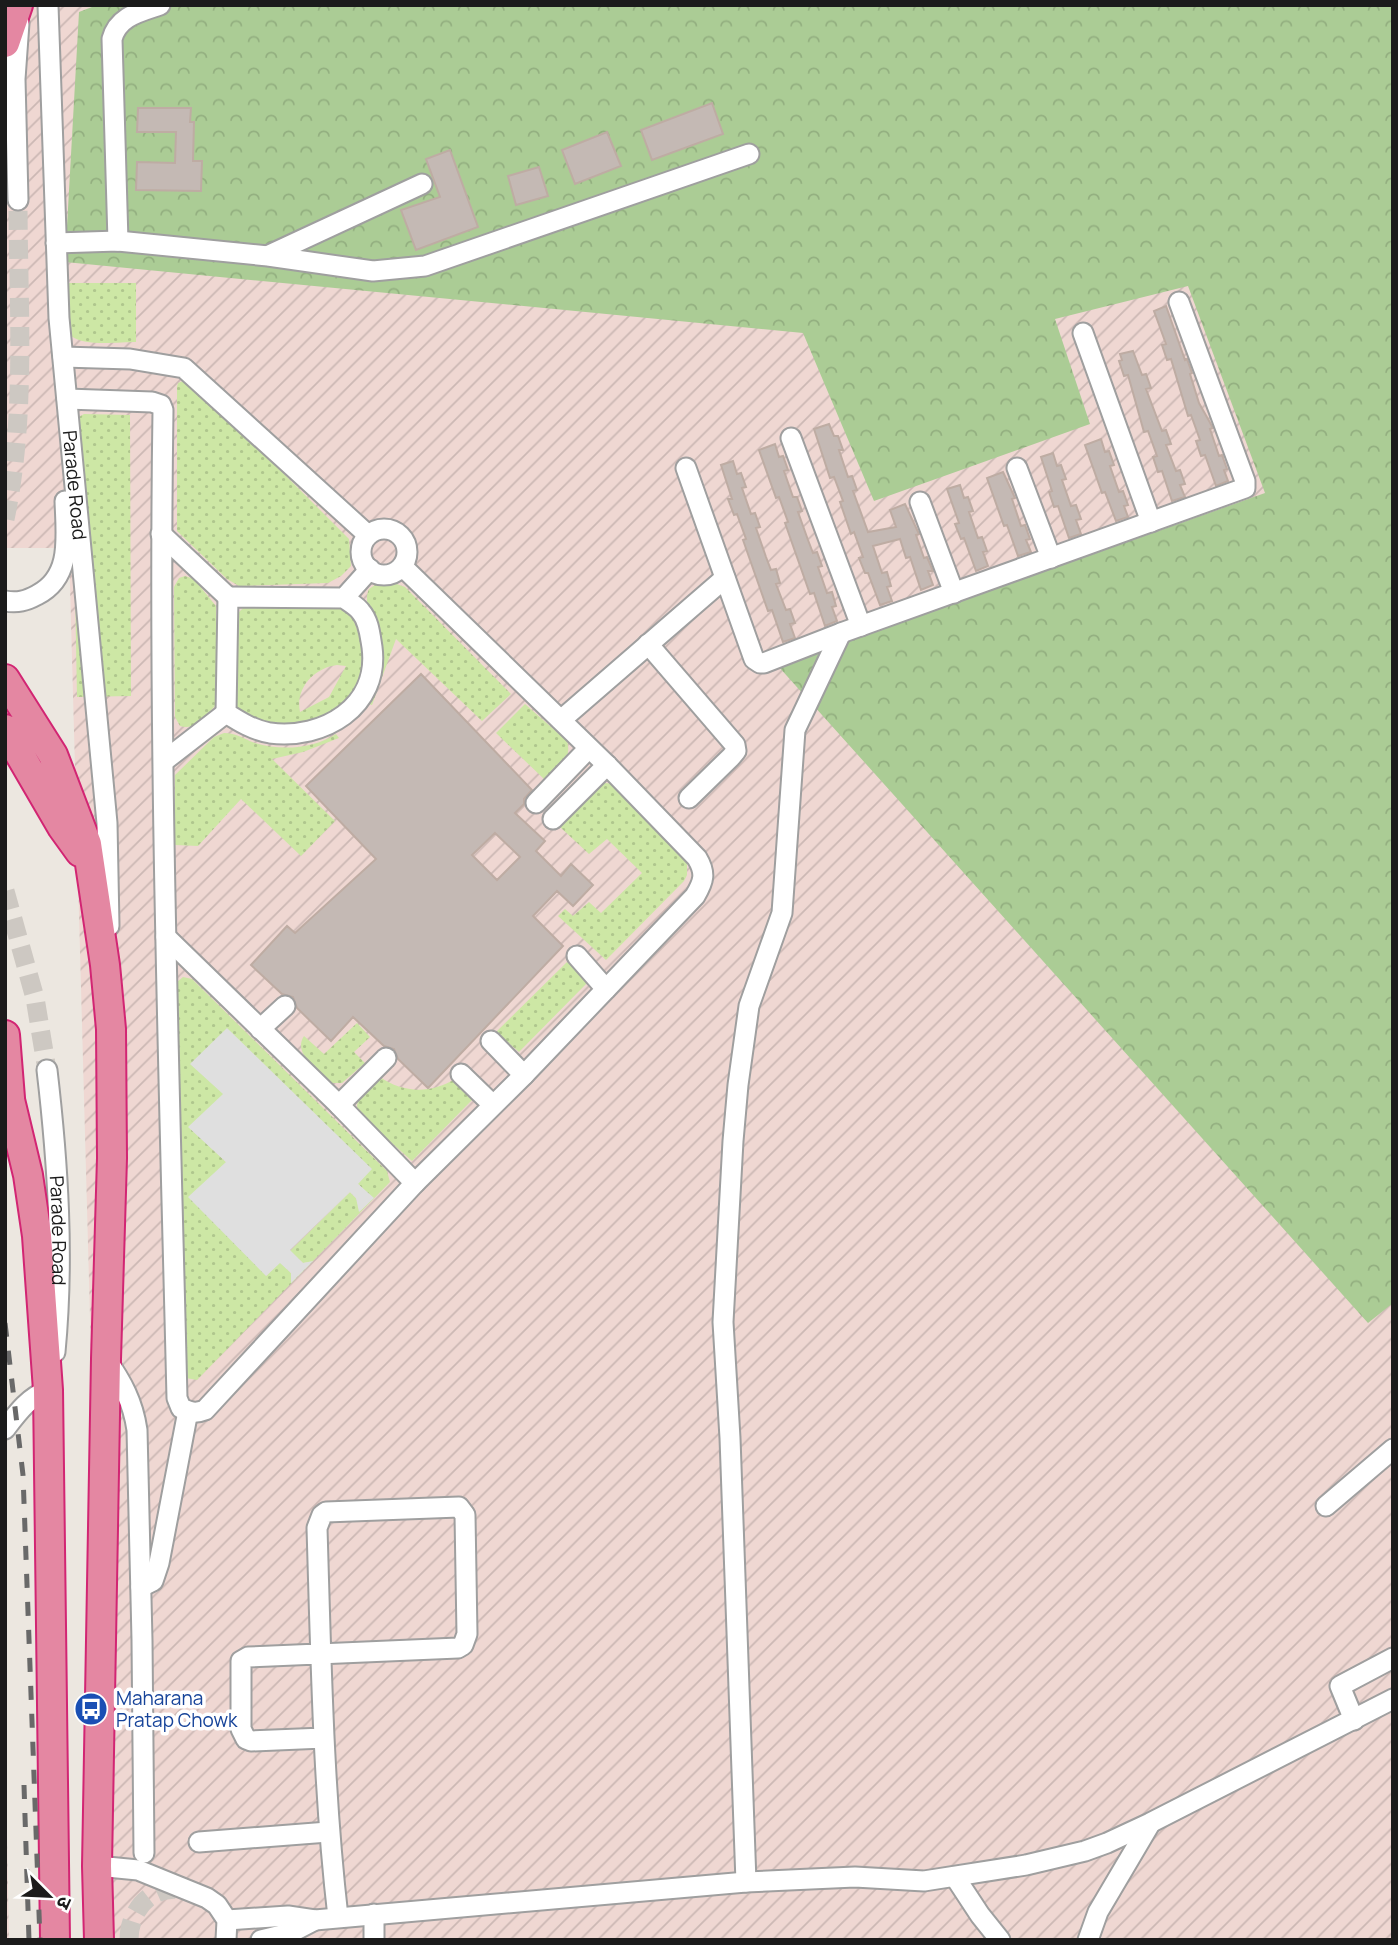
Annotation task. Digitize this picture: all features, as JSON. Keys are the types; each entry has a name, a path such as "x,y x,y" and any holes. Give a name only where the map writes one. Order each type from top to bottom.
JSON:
{"highway":[{"path":"5,43 19,5"},
{"path":"5,679 53,755 80,823 91,867 111,1029 113,1109 97,1866 99,1940"},
{"path":"5,729 62,827 91,867"},
{"path":"5,1035 10,1099 28,1175 37,1236 48,1390 55,1940"}],"street":[{"path":"18,200 15,79 19,5"},
{"name":"Parade Road","path":"48,5 56,243 63,358 107,822 110,906 105,965"},
{"path":"118,241 112,39 114,30 128,17 160,5"},
{"path":"56,243 118,241 268,256 373,271 425,266 749,154"},
{"path":"268,256 422,184"},
{"path":"686,468 756,662 764,663 841,633 1242,491 1246,485 1179,302"},
{"path":"1083,333 1151,522"},
{"path":"63,358 130,359 184,368 368,535"},
{"path":"66,399 132,400 157,403 163,410 161,534 166,937 177,1398 181,1408 188,1411 197,1413 205,1410 415,1183 524,1075 695,896 703,882 704,869 697,858 607,765 403,568"},
{"path":"5,601 28,600 43,592 61,574 66,547 65,478 69,419"},
{"path":"791,438 861,626"},
{"path":"1017,468 1051,558"},
{"path":"920,502 954,593"},
{"path":"383,530 398,535 407,547 407,561 403,568 398,572 384,574 370,569 360,551 368,535 383,530"},
{"path":"161,534 228,597 344,598 361,612 370,630 374,659 368,686 352,709 329,726 300,734 269,733 247,726 226,713"},
{"path":"344,598 370,569"},
{"path":"561,720 725,578"},
{"path":"226,713 228,597"},
{"path":"746,1882 730,1438 723,1322 733,1141 749,1006 782,913 795,730 841,633"},
{"path":"648,644 735,745 736,751 732,757 689,798"},
{"path":"164,761 226,713"},
{"path":"536,803 589,748"},
{"path":"553,819 607,765"},
{"path":"166,937 415,1183"},
{"path":"577,956 606,989"},
{"path":"260,1029 285,1006"},
{"path":"491,1041 524,1075"},
{"path":"339,1105 386,1058"},
{"name":"Parade Road","path":"47,1070 58,1166 59,1289 55,1359 48,1390"},
{"path":"461,1074 492,1104"},
{"path":"106,1359 128,1394 134,1412 141,1587 144,1853"},
{"path":"5,1429 20,1408 35,1395 48,1390"},
{"path":"141,1587 153,1581 159,1563 188,1411"},
{"path":"1326,1506 1393,1449"},
{"path":"324,1738 251,1741 243,1735 240,1667 244,1658 321,1654 458,1648 463,1645 467,1634 463,1510 456,1507 327,1512 322,1515 317,1528 321,1654 324,1738 328,1832 338,1917"},
{"path":"1354,1720 1340,1686 1393,1658"},
{"path":"97,1866 127,1867 194,1891 217,1905 227,1930 288,1916 315,1920 746,1882 855,1877 924,1881 1085,1852 1150,1823 1393,1699"},
{"path":"1088,1940 1098,1912 1150,1823"},
{"path":"199,1842 328,1832"},
{"path":"955,1877 999,1940"},
{"path":"374,1914 374,1940"},
{"path":"261,1940 290,1933 315,1920"}],"shaded area":[{"path":"5,5 91,5 83,57 97,5 1393,5 1393,1940 107,1940 69,548 5,548"},
{"path":"227,1028 372,1169 358,1184 374,1198 359,1212 356,1198 350,1192 290,1250 303,1263 313,1261 291,1283 291,1273 280,1263 266,1276 188,1197 226,1162 188,1127 223,1094 190,1064"},
{"path":"5,1734 9,1940 5,1940"}],"green space":[{"path":"97,5 1393,5 1393,1303 1368,1323 778,666 1265,493 1188,286 1055,319 1090,424 874,501 803,333 65,262 79,12"},
{"path":"66,283 136,283 136,342 92,342 70,335"},
{"path":"192,382 349,539 351,566 341,576 328,583 239,586 227,579 177,531 177,387 178,383"},
{"path":"84,414 130,415 131,696 77,697 72,427 75,419"},
{"path":"185,576 194,579 216,606 216,705 200,722 186,727 180,726 175,717 174,587 179,578"},
{"path":"378,583 394,583 405,587 511,694 482,721 396,639 372,705 366,703 383,658 380,635 367,604 369,589"},
{"path":"339,605 352,616 363,645 361,674 356,688 337,711 310,724 262,725 237,709 237,614 244,607","holes":["337,665 346,666 329,697 300,712 300,695 308,681 321,670"]},
{"path":"525,704 567,741 566,759 545,780 496,733"},
{"path":"224,733 265,746 286,748 307,746 336,734 339,738 303,752 272,759 335,821 301,856 241,799 198,846 175,845 175,775 214,737"},
{"path":"605,783 616,784 687,862 684,881 606,960 558,916 565,909 573,916 589,902 601,913 642,873 607,839 589,854 560,827 594,787"},
{"path":"567,962 589,981 519,1052 496,1032"},
{"path":"183,977 192,979 387,1171 390,1182 197,1380 186,1378 184,1374 177,982","holes":["224,1094 358,1184 373,1198 360,1211 356,1198 350,1192 290,1251 303,1263 311,1262 291,1281 291,1273 280,1262 266,1276 226,1162 189,1127"]},
{"path":"357,1023 370,1037 354,1052 365,1063 342,1083 331,1083 304,1056 301,1043 304,1036 324,1054"},
{"path":"380,1077 398,1086 417,1090 436,1087 455,1079 475,1097 412,1161 359,1114 357,1109 359,1098"}],"building":[{"path":"712,103 723,134 652,160 641,130"},
{"path":"138,108 191,108 190,122 194,122 193,161 202,161 201,191 136,190 137,162 175,163 176,132 137,132"},
{"path":"607,132 621,166 575,184 562,150"},
{"path":"450,150 478,227 416,250 401,210 440,197 426,159"},
{"path":"539,167 548,196 516,205 508,176"},
{"path":"1166,306 1192,373 1190,374 1199,403 1213,428 1210,429 1219,456 1222,455 1227,469 1224,470 1228,481 1216,486 1205,455 1201,456 1196,441 1200,440 1191,415 1188,416 1171,359 1167,360 1162,345 1166,344 1154,311"},
{"path":"1133,351 1142,375 1146,374 1151,388 1146,389 1162,431 1166,430 1171,444 1166,445 1176,471 1180,470 1185,484 1180,485 1185,497 1172,501 1162,471 1158,472 1153,457 1157,456 1148,431 1144,432 1128,375 1124,376 1119,361 1122,360 1120,354"},
{"path":"829,424 834,436 838,436 843,450 839,450 848,477 852,476 857,490 853,491 868,532 896,527 890,510 905,504 919,534 916,535 924,558 927,557 933,571 928,571 933,585 921,590 910,557 906,558 900,539 873,546 882,573 887,572 891,586 887,587 892,601 880,605 859,558 863,557 854,532 851,534 840,502 843,501 834,477 830,478 814,429"},
{"path":"1101,439 1105,452 1109,451 1114,465 1110,466 1119,492 1123,491 1128,505 1124,506 1128,517 1116,521 1105,492 1102,493 1085,445"},
{"path":"775,444 779,457 783,456 788,470 784,471 793,497 797,497 802,511 798,512 813,553 817,552 822,566 818,567 827,593 832,592 836,606 832,607 837,621 825,626 814,593 810,594 785,523 788,522 779,497 776,498 759,450"},
{"path":"1053,453 1057,466 1061,465 1066,479 1062,480 1071,506 1076,505 1081,519 1076,520 1081,534 1069,538 1058,506 1054,507 1041,457"},
{"path":"733,461 737,474 741,473 746,487 742,488 751,514 755,513 760,527 756,528 771,570 776,569 780,583 776,584 786,610 790,609 795,623 790,624 795,638 783,642 772,610 768,611 743,540 746,539 737,514 734,515 728,499 732,499 721,465"},
{"path":"1003,472 1015,498 1012,499 1021,526 1025,525 1030,539 1026,540 1031,552 1018,556 987,478"},
{"path":"960,485 964,498 968,497 973,511 969,512 978,538 982,537 987,551 983,552 988,566 976,571 964,538 961,539 955,524 959,523 947,489"},
{"path":"421,674 532,790 515,813 545,841 536,851 561,876 571,864 593,885 573,906 557,891 533,916 563,946 428,1088 398,1059 394,1049 384,1046 353,1017 331,1041 297,1008 293,997 282,994 251,965 287,926 295,933 376,859 306,786","holes":["495,833 520,857 497,880 472,855"]}],"tunnel":[{"path":"5,519 12,479 19,400 18,200"},
{"path":"5,891 35,998 47,1070"},
{"path":"129,1940 133,1918 146,1900 164,1890 187,1891"}],"railway":[{"path":"5,1323 23,1475 40,1940"},
{"path":"24,1785 29,1940"}],"place":[{"name":"Maharana Pratap Chowk","path":"91,1709"}]}
